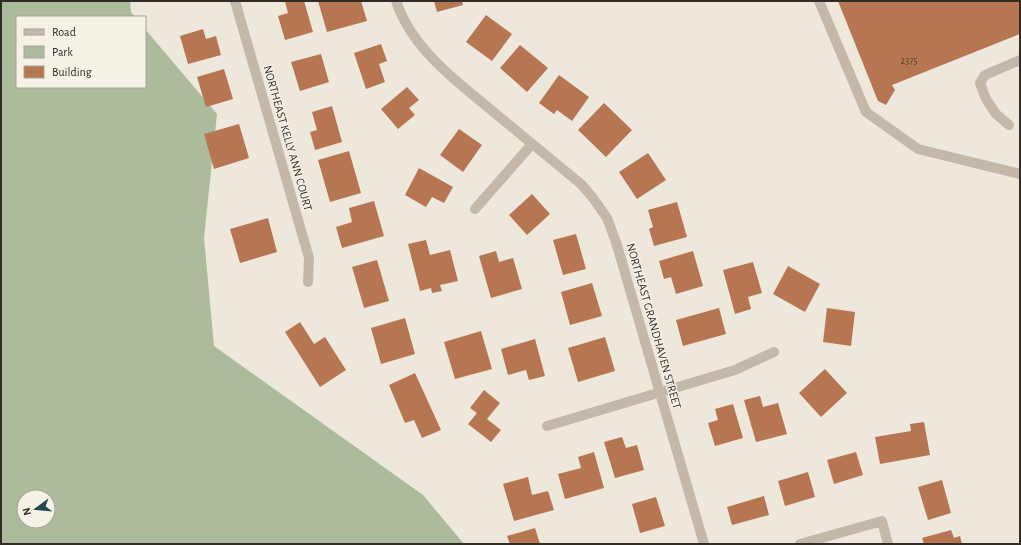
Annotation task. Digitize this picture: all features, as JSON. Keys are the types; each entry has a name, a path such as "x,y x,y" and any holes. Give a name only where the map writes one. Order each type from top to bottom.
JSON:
{"street":[{"name":"NORTHEAST KELLY ANN COURT","path":"235,1 309,258 308,282"},
{"name":"NORTHEAST GRANDHAVEN STREET","path":"396,1 400,13 420,46 445,71 581,184 607,218 616,242 704,544"},
{"path":"819,1 866,112 918,149 1020,174"},
{"path":"1009,125 996,114 986,99 980,83 984,76 1020,60"},
{"path":"475,209 532,144"},
{"path":"547,426 735,370 774,352"},
{"path":"800,544 882,520 888,544"}],"green space":[{"path":"1,1 130,1 131,12 134,16 16,16 16,88 146,88 146,30 217,114 204,238 214,346 423,495 464,544 1,544"}],"building":[{"path":"285,1 304,1 313,32 285,40 278,16 288,13"},
{"path":"318,1 361,1 367,21 327,32"},
{"path":"434,1 462,1 463,5 437,12"},
{"path":"838,1 1020,1 1020,34 892,85 895,90 886,105 878,101"},
{"path":"486,15 512,34 492,61 466,42"},
{"path":"203,29 206,39 216,36 221,55 188,64 180,36"},
{"path":"381,44 387,61 379,64 385,82 366,89 354,53"},
{"path":"520,45 548,68 527,92 500,68"},
{"path":"321,54 329,82 300,91 291,62"},
{"path":"224,69 233,99 206,107 197,77"},
{"path":"559,75 589,97 572,121 557,110 554,114 539,103"},
{"path":"407,87 419,100 409,108 415,115 398,129 381,109"},
{"path":"604,103 632,130 606,157 578,130"},
{"path":"332,106 342,142 315,150 310,132 317,130 312,112"},
{"path":"239,124 249,158 214,169 204,134"},
{"path":"459,129 482,145 463,172 440,155"},
{"path":"349,151 361,193 330,202 318,160"},
{"path":"648,153 666,180 637,199 619,172"},
{"path":"419,168 453,187 444,203 432,197 426,207 405,195"},
{"path":"532,194 550,214 527,235 509,215"},
{"path":"374,201 384,236 342,248 336,227 352,222 349,208"},
{"path":"677,202 687,237 654,246 649,229 653,227 648,210"},
{"path":"268,218 277,252 240,263 230,229"},
{"path":"576,234 586,269 563,275 553,240"},
{"path":"426,240 430,255 450,250 458,281 440,285 442,291 432,293 431,288 420,291 408,244"},
{"path":"496,251 499,262 513,258 522,289 491,298 479,256"},
{"path":"693,251 703,286 676,294 671,277 664,279 659,261"},
{"path":"377,260 389,301 364,308 352,267"},
{"path":"753,262 762,293 748,297 751,309 735,314 723,270"},
{"path":"788,266 820,284 805,312 773,294"},
{"path":"592,283 602,316 570,325 561,292"},
{"path":"719,308 726,334 683,346 676,320"},
{"path":"827,308 855,312 851,346 823,342"},
{"path":"405,318 415,354 381,364 371,328"},
{"path":"300,322 314,344 325,337 346,370 320,387 285,332"},
{"path":"481,331 492,369 455,379 444,342"},
{"path":"605,337 615,371 578,382 568,348"},
{"path":"535,339 545,376 529,380 526,370 508,375 501,349"},
{"path":"825,369 847,393 821,417 799,393"},
{"path":"415,373 441,430 422,438 414,420 405,423 389,385"},
{"path":"484,390 500,403 487,419 501,430 491,442 468,424 477,413 470,408"},
{"path":"760,396 763,407 778,403 787,434 756,442 744,400"},
{"path":"733,404 743,438 715,446 708,423 718,420 715,409"},
{"path":"924,422 930,455 880,464 875,437 911,431 910,424"},
{"path":"622,437 626,448 637,445 644,470 615,478 604,442"},
{"path":"594,452 604,488 565,499 558,474 581,468 578,457"},
{"path":"856,452 863,475 834,484 827,460"},
{"path":"808,472 815,497 785,506 778,481"},
{"path":"528,477 532,495 548,491 554,510 514,521 503,484"},
{"path":"942,480 951,513 928,520 918,487"},
{"path":"764,496 769,515 732,525 727,507"},
{"path":"656,497 665,526 640,533 632,504"},
{"path":"535,528 540,544 510,544 507,536"},
{"path":"951,530 954,538 960,536 962,544 924,544 922,538"}]}
